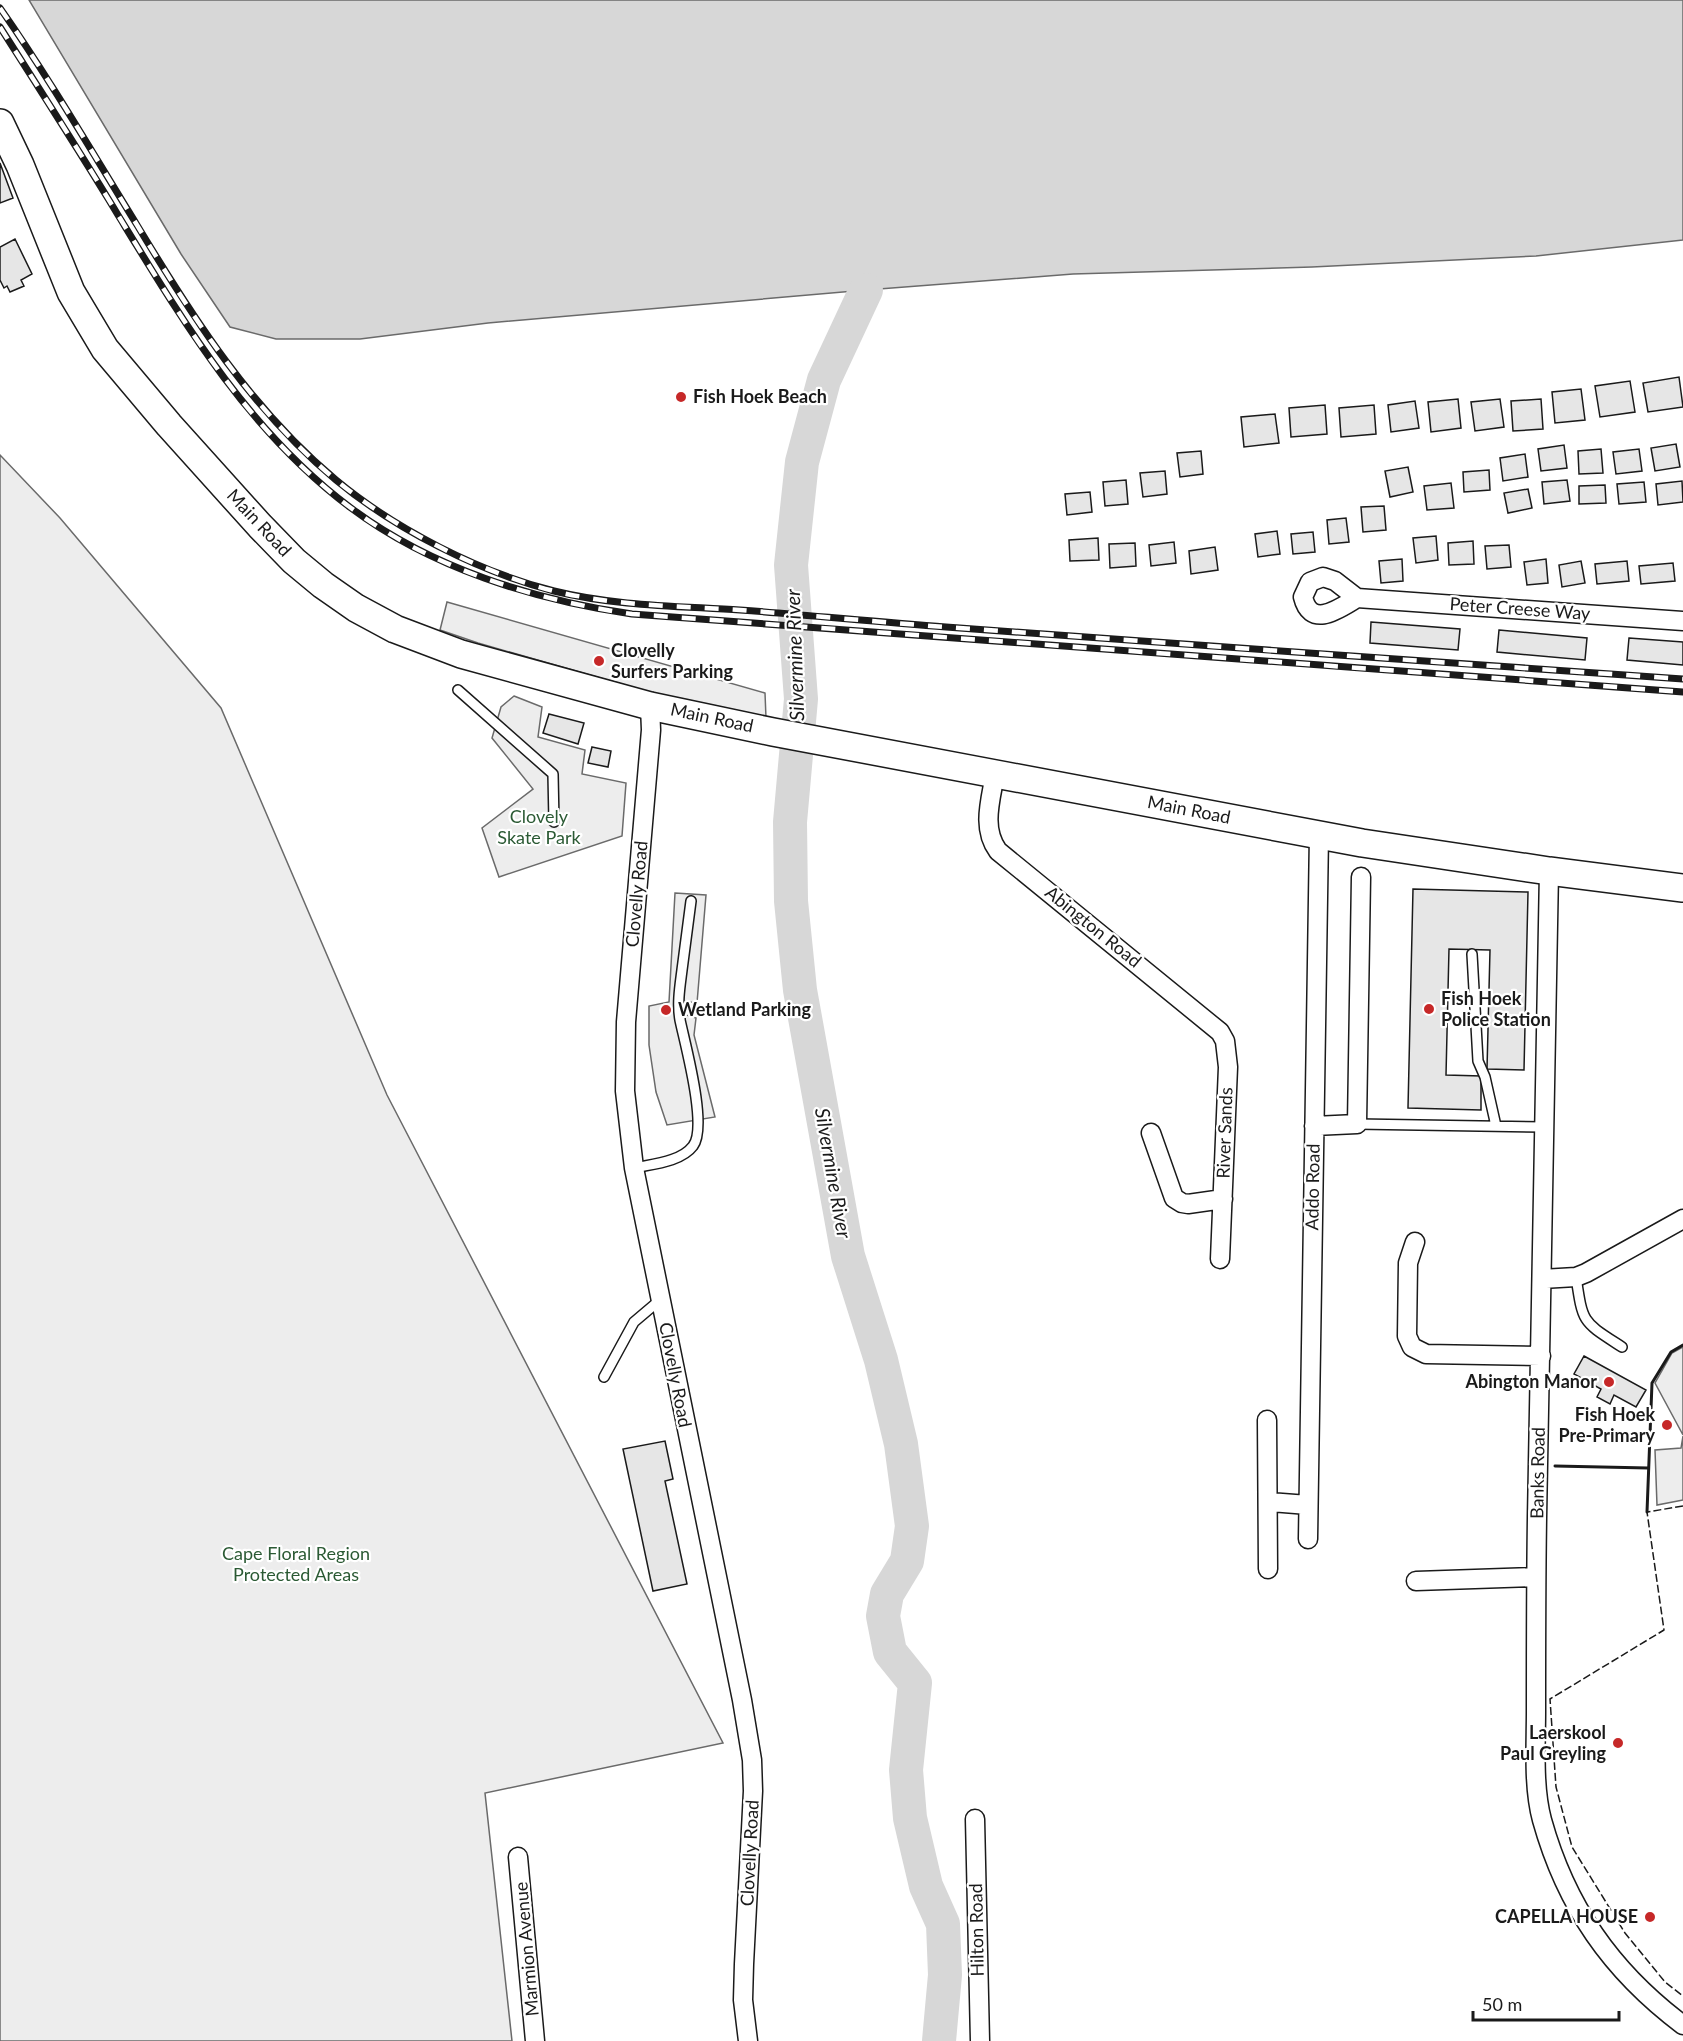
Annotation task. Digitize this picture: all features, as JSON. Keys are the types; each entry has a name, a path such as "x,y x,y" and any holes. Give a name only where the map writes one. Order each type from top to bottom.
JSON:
{"main road":[{"name":"Main Road","path":"0,123 20,165 71,292 105,349 169,425 294,561 322,585 356,608 395,629 461,654 650,706 773,732 1362,843 1683,888"}],"street":[{"name":"Peter Creese Way","path":"1357,598 1683,621"},
{"name":"Clovelly Road","path":"650,706 651,730 626,1022 625,1091 634,1168 742,1700 752,1760 753,1804 743,1983 748,2041"},
{"name":"Abington Road","path":"995,774 988,826 994,846 1221,1032 1226,1041 1228,1067"},
{"name":"Addo Road","path":"1308,1539 1319,834"},
{"name":"Banks Road","path":"1549,871 1536,1577 1536,1763 1541,1816 1556,1866 1583,1918 1616,1964 1656,2005 1683,2025"},
{"path":"1314,1126 1357,1124 1361,877"},
{"name":"River Sands","path":"1220,1259 1228,1067"},
{"name":"River Sands","path":"1151,1133 1174,1198 1188,1204 1223,1199"},
{"path":"1542,1279 1576,1277 1683,1219"},
{"path":"1415,1242 1408,1263 1407,1336 1412,1347 1426,1354 1541,1356"},
{"path":"1267,1420 1268,1569"},
{"path":"1269,1502 1308,1505"},
{"path":"1416,1581 1536,1577"},
{"name":"Hilton Road","path":"975,1819 980,2041"},
{"name":"Marmion Avenue","path":"518,1857 535,2041"}],"lane":[{"path":"458,690 553,774 554,822"},
{"path":"634,1168 683,1154 697,1140 698,1124 690,1063 678,1004 691,901"},
{"path":"1472,954 1478,1061 1485,1077 1497,1126"},
{"path":"1357,1124 1544,1127"},
{"path":"1576,1277 1581,1311 1585,1319 1591,1327 1622,1347"},
{"path":"604,1377 634,1322 660,1300"}],"shaded area":[{"path":"29,0 1683,0 1683,240 1536,256 1312,267 1073,274 488,323 360,339 276,339 230,327 181,254"},
{"name":"Cape Floral Region Protected Areas","path":"0,455 60,518 221,708 387,1095 723,1743 485,1793 512,2041 0,2041"},
{"name":"Clovelly Surfers Parking","path":"447,602 765,693 766,718 670,698 440,630"},
{"name":"Clovely Skate Park","path":"514,696 542,707 538,737 585,750 582,774 626,783 622,836 499,877 482,828 533,789 492,738 501,707"},
{"name":"Wetland Parking","path":"675,893 706,895 697,1003 683,1001 683,1014 696,1018 694,1035 715,1117 667,1125 656,1092 649,1045 649,1006 669,1002"},
{"path":"1683,1347 1683,1435 1655,1383 1672,1353"},
{"path":"1683,1436 1683,1500 1657,1505 1655,1450 1681,1448"}],"building":[{"path":"0,163 13,198 0,203"},
{"path":"15,239 32,274 21,280 24,286 10,292 7,286 4,288 0,280 0,247"},
{"path":"1679,377 1683,407 1648,412 1643,383"},
{"path":"1630,381 1635,412 1600,417 1595,386"},
{"path":"1581,389 1585,420 1555,423 1552,392"},
{"path":"1458,399 1461,428 1431,432 1428,402"},
{"path":"1500,399 1504,427 1475,431 1471,402"},
{"path":"1541,399 1543,429 1513,431 1511,401"},
{"path":"1415,401 1419,428 1391,432 1388,405"},
{"path":"1325,405 1327,434 1291,437 1289,408"},
{"path":"1374,405 1376,434 1341,437 1339,408"},
{"path":"1275,414 1279,443 1244,447 1241,417"},
{"path":"1676,444 1680,467 1655,471 1651,448"},
{"path":"1564,445 1567,468 1541,471 1538,449"},
{"path":"1601,449 1603,473 1579,474 1578,451"},
{"path":"1639,449 1642,471 1616,474 1613,452"},
{"path":"1201,451 1203,474 1180,477 1177,453"},
{"path":"1525,454 1528,477 1503,481 1500,458"},
{"path":"1408,467 1413,492 1390,497 1385,471"},
{"path":"1489,470 1490,490 1464,492 1463,472"},
{"path":"1165,471 1167,494 1143,497 1140,473"},
{"path":"1126,480 1128,504 1105,506 1103,482"},
{"path":"1567,480 1570,501 1544,504 1542,482"},
{"path":"1682,481 1683,502 1658,505 1656,484"},
{"path":"1644,482 1646,502 1619,504 1617,484"},
{"path":"1451,483 1454,508 1427,510 1424,486"},
{"path":"1605,485 1606,503 1579,504 1579,486"},
{"path":"1528,489 1532,508 1508,513 1504,493"},
{"path":"1090,492 1092,512 1067,515 1065,494"},
{"path":"1384,506 1386,530 1363,532 1361,507"},
{"path":"1346,518 1349,542 1329,544 1327,520"},
{"path":"1277,531 1280,554 1258,557 1255,534"},
{"path":"1313,532 1315,552 1293,554 1291,534"},
{"path":"1436,536 1438,560 1416,563 1413,538"},
{"path":"1098,538 1099,560 1070,561 1069,540"},
{"path":"1473,541 1474,564 1449,565 1448,543"},
{"path":"1174,542 1176,563 1151,566 1149,545"},
{"path":"1135,543 1136,566 1110,568 1109,544"},
{"path":"1509,545 1511,567 1487,569 1485,546"},
{"path":"1215,547 1218,570 1191,574 1189,551"},
{"path":"1402,559 1403,581 1381,583 1379,561"},
{"path":"1546,559 1548,583 1527,585 1524,562"},
{"path":"1581,561 1585,583 1562,587 1559,565"},
{"path":"1627,561 1629,581 1597,584 1595,564"},
{"path":"1673,563 1675,581 1641,584 1639,566"},
{"path":"1371,622 1460,629 1458,650 1370,643"},
{"path":"1499,630 1587,638 1585,660 1497,652"},
{"path":"1629,638 1683,642 1683,665 1627,660"},
{"path":"549,714 584,723 578,744 543,733"},
{"path":"592,747 611,751 608,767 588,763"},
{"name":"Fish Hoek Police Station","path":"1413,889 1528,892 1524,1070 1487,1069 1490,950 1449,949 1446,1075 1481,1076 1481,1110 1408,1108"},
{"name":"Abington Manor","path":"1584,1356 1646,1390 1636,1407 1614,1395 1610,1404 1597,1397 1601,1389 1574,1374"},
{"path":"665,1441 673,1479 665,1481 687,1584 653,1591 623,1449"}],"waterway":[{"name":"Silvermine River","path":"866,290 824,380 802,462 791,565 801,699 790,822 791,901 800,990 848,1256 881,1360 901,1444 912,1526 907,1561 887,1594 883,1616 890,1652 915,1683 906,1770 910,1818 926,1886 943,1924 945,1975 939,2041"}],"railway":[{"path":"0,8 53,88 202,328 277,424 336,480 384,515 439,547 497,573 554,591 623,603 1683,679"},
{"path":"0,27 168,296 249,410 314,478 351,508 415,548 449,564 521,590 558,600 632,614 1683,692"}],"fence":[{"path":"1683,1506 1647,1512 1664,1630 1550,1699 1556,1787 1572,1847 1625,1933 1665,1982 1683,1996"}],"wall":[{"path":"1647,1512 1652,1383 1671,1352 1683,1345"},
{"path":"1555,1466 1648,1468"}],"place":[{"name":"Fish Hoek Beach","path":"681,397"},
{"name":"Clovelly Surfers Parking","path":"599,661"},
{"name":"Fish Hoek Police Station","path":"1429,1009"},
{"name":"Wetland Parking","path":"666,1010"},
{"name":"Abington Manor","path":"1609,1382"},
{"name":"Fish Hoek Pre-Primary","path":"1667,1425"},
{"name":"Laerskool Paul Greyling","path":"1618,1743"},
{"name":"CAPELLA HOUSE","path":"1650,1917"}]}
